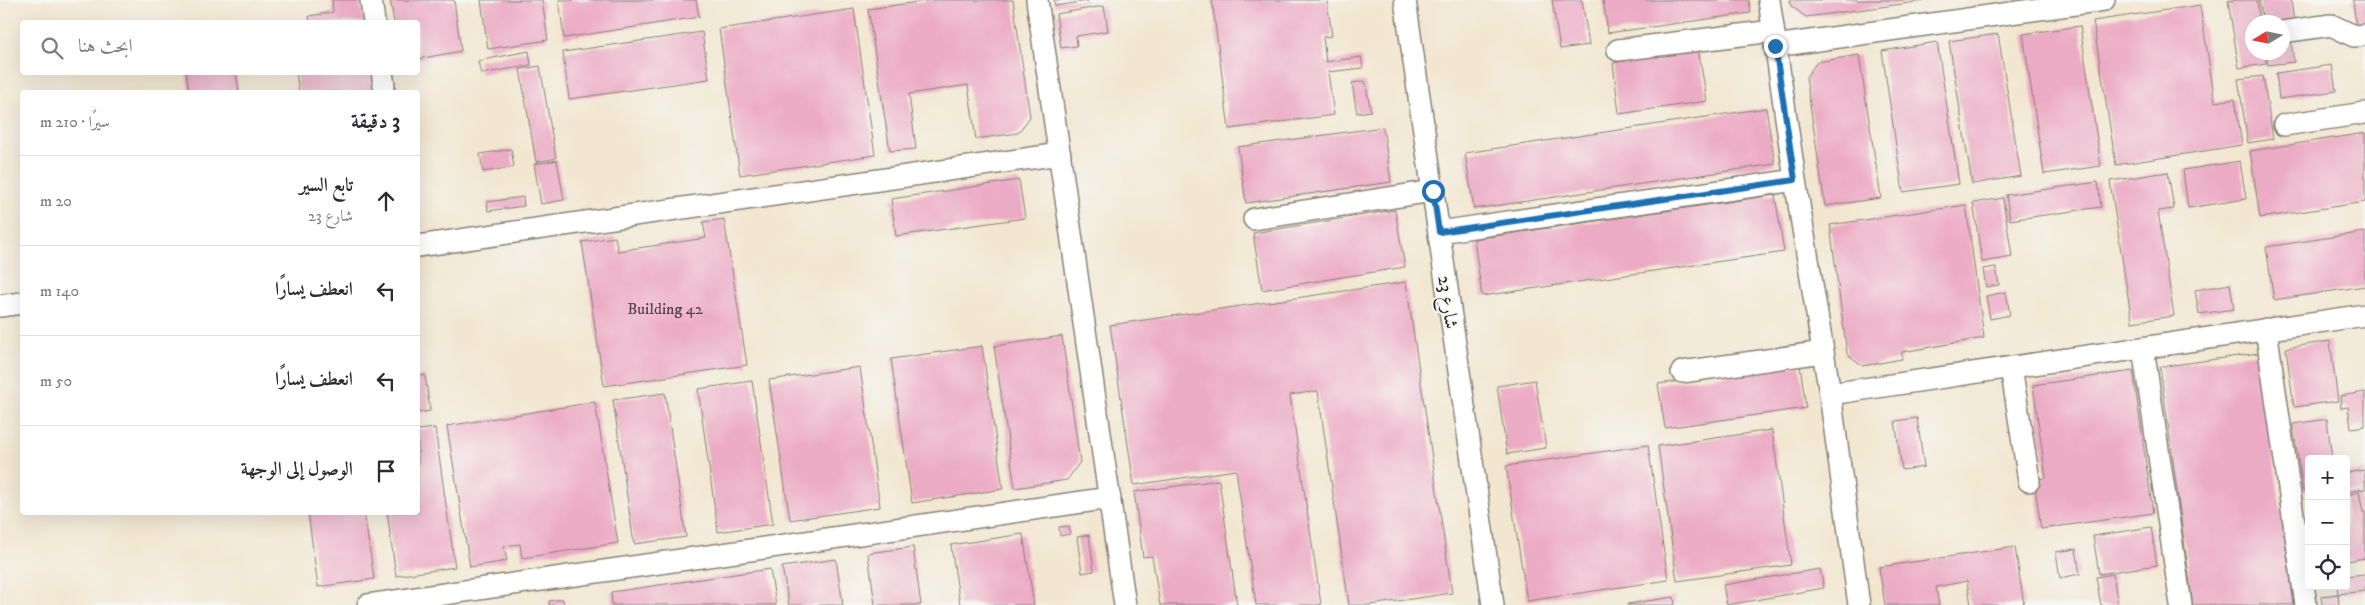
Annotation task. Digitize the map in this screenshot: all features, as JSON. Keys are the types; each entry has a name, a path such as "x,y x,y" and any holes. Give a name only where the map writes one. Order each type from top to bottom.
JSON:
{"street":[{"path":"371,0 374,20"},
{"path":"1037,0 1125,605"},
{"name":"شارع 23","path":"1405,0 1493,605"},
{"path":"1769,0 1795,180 1830,394 1859,605"},
{"path":"1618,50 1774,38 2006,7 2104,0"},
{"path":"2290,31 2331,25 2354,36 2365,34"},
{"path":"2284,125 2365,112"},
{"path":"420,246 1060,154"},
{"path":"1439,232 1795,180"},
{"path":"1254,219 1433,191"},
{"path":"0,306 20,303"},
{"path":"1830,394 2365,315"},
{"path":"2266,329 2306,605"},
{"path":"2143,348 2181,605"},
{"path":"1682,372 1823,352"},
{"path":"2011,368 2029,481"},
{"path":"368,605 407,602 1110,498"}],"building":[{"path":"332,0 360,0 364,20 310,20 309,16 333,12"},
{"path":"390,0 454,0 461,51 420,59 420,20 394,20"},
{"path":"481,0 542,0 548,40 488,49"},
{"path":"559,0 696,0 699,17 564,38"},
{"path":"932,0 1013,0 1030,117 1018,133 976,139 968,85 909,94 916,149 890,151 868,9"},
{"path":"1054,0 1088,0 1088,1 1055,6"},
{"path":"1212,0 1327,0 1332,36 1323,37 1326,62 1361,57 1363,68 1328,72 1334,115 1229,129"},
{"path":"1552,0 1582,0 1589,45 1560,49"},
{"path":"1603,0 1749,0 1751,13 1608,33"},
{"path":"1790,0 1925,1 1806,17 1791,6"},
{"path":"2257,0 2259,15 2245,15 2245,60 2266,60 2266,64 2239,68 2228,1"},
{"path":"2259,0 2291,0 2294,22 2290,22 2290,15 2262,15"},
{"path":"2353,0 2365,0 2365,25 2356,26"},
{"path":"2200,5 2215,102 2235,99 2242,145 2116,165 2093,21"},
{"path":"1104,6 1108,31 1076,36 1077,46 1061,48 1056,14"},
{"path":"854,9 875,155 740,175 719,29"},
{"path":"2080,26 2101,166 2044,174 2023,34"},
{"path":"702,32 709,79 569,99 563,52"},
{"path":"1998,34 2021,176 1972,184 1949,41"},
{"path":"2290,36 2294,62 2268,65 2267,60 2290,60"},
{"path":"1937,42 1959,184 1903,192 1882,51"},
{"path":"1698,48 1707,101 1619,114 1613,63"},
{"path":"529,51 531,65 481,74 478,61"},
{"path":"1859,55 1881,198 1825,206 1806,77 1817,62"},
{"path":"2332,65 2336,91 2279,99 2276,73"},
{"path":"540,66 556,158 536,162 520,69"},
{"path":"186,75 236,75 239,90 189,90"},
{"path":"296,75 371,75 374,90 299,90"},
{"path":"2263,76 2273,139 2248,143 2238,79"},
{"path":"1365,81 1371,111 1357,113 1352,83"},
{"path":"1766,108 1775,164 1474,209 1465,153"},
{"path":"1383,127 1391,182 1246,203 1238,147"},
{"path":"2365,133 2365,202 2260,218 2250,151"},
{"path":"511,149 514,167 483,172 480,154"},
{"path":"557,160 564,200 541,204 534,164"},
{"path":"2240,161 2246,199 2188,208 2183,170"},
{"path":"2168,172 2174,209 2158,211 2174,316 2132,322 2110,181"},
{"path":"1019,180 1025,218 896,236 891,199"},
{"path":"2098,182 2101,207 2010,220 2006,195"},
{"path":"1775,195 1784,252 1482,296 1474,239"},
{"path":"523,197 524,206 488,211 487,202"},
{"path":"2003,198 2012,257 1982,262 1973,203"},
{"path":"1966,205 1984,338 1902,352 1902,359 1863,366 1847,354 1830,225"},
{"path":"1395,210 1405,267 1262,290 1253,233"},
{"path":"724,219 747,365 604,386 582,242 615,237 618,251 706,238 703,222"},
{"path":"2365,232 2365,286 2274,300 2266,247"},
{"path":"1996,267 1999,285 1986,287 1983,269"},
{"path":"1406,282 1452,593 1370,605 1349,605 1318,391 1290,395 1321,605 1256,605 1236,470 1134,485 1110,325"},
{"path":"2230,284 2234,309 2199,314 2195,290"},
{"path":"2006,292 2010,315 1990,319 1986,296"},
{"path":"1062,336 1080,462 1067,480 1015,488 994,346"},
{"path":"2330,341 2338,401 2294,407 2286,348"},
{"path":"982,346 1003,489 912,503 891,359"},
{"path":"2259,353 2294,605 2193,605 2160,367"},
{"path":"1800,365 1806,408 1665,428 1658,384"},
{"path":"860,367 880,507 790,520 769,380"},
{"path":"2133,371 2153,513 2041,529 2034,479 2046,478 2033,385"},
{"path":"425,375 430,411 420,413 420,376"},
{"path":"1535,380 1546,448 1507,454 1497,386"},
{"path":"752,381 773,524 718,532 698,389"},
{"path":"2365,392 2365,426 2351,428 2348,407 2341,408 2340,396"},
{"path":"665,393 686,537 634,544 613,400"},
{"path":"595,402 618,543 522,558 520,544 504,546 507,561 470,567 447,426"},
{"path":"1917,418 1924,467 1902,470 1895,421"},
{"path":"2327,419 2332,455 2305,455 2305,491 2303,491 2293,424"},
{"path":"435,428 455,567 396,576 387,515 420,515 420,430"},
{"path":"1772,430 1791,565 1677,581 1658,446"},
{"path":"1648,445 1668,580 1527,601 1506,466"},
{"path":"2365,470 2365,489 2350,491 2350,472"},
{"path":"1219,480 1237,605 1160,605 1152,556 1143,557 1134,492"},
{"path":"2359,492 2363,512 2365,512 2365,558 2350,560 2350,500 2350,494"},
{"path":"308,515 364,515 374,579 318,587"},
{"path":"1069,526 1070,534 1060,536 1059,527"},
{"path":"2151,527 2157,565 2099,574 2093,536"},
{"path":"1023,534 1034,605 960,605 951,545"},
{"path":"1089,535 1094,571 1082,573 1077,537"},
{"path":"913,547 921,605 875,605 868,553"},
{"path":"2015,547 2024,605 1971,605 1967,581 1936,587 1939,605 1885,605 1879,567"},
{"path":"2076,549 2080,574 2060,578 2056,552"},
{"path":"836,559 843,605 789,605 782,567"},
{"path":"770,569 776,605 612,605 611,592"},
{"path":"1820,569 1824,588 1727,605 1723,585"},
{"path":"2113,574 2118,605 2101,605 2096,577"},
{"path":"2365,574 2365,591 2338,594 2338,590 2350,590 2350,576"},
{"path":"2338,594 2339,605 2322,605 2321,596"},
{"path":"1674,597 1675,605 1627,605 1627,604"},
{"path":"563,599 564,605 549,605 549,601"}],"route":[{"path":"1433,191 1439,232 1795,180 1775,46"}]}
